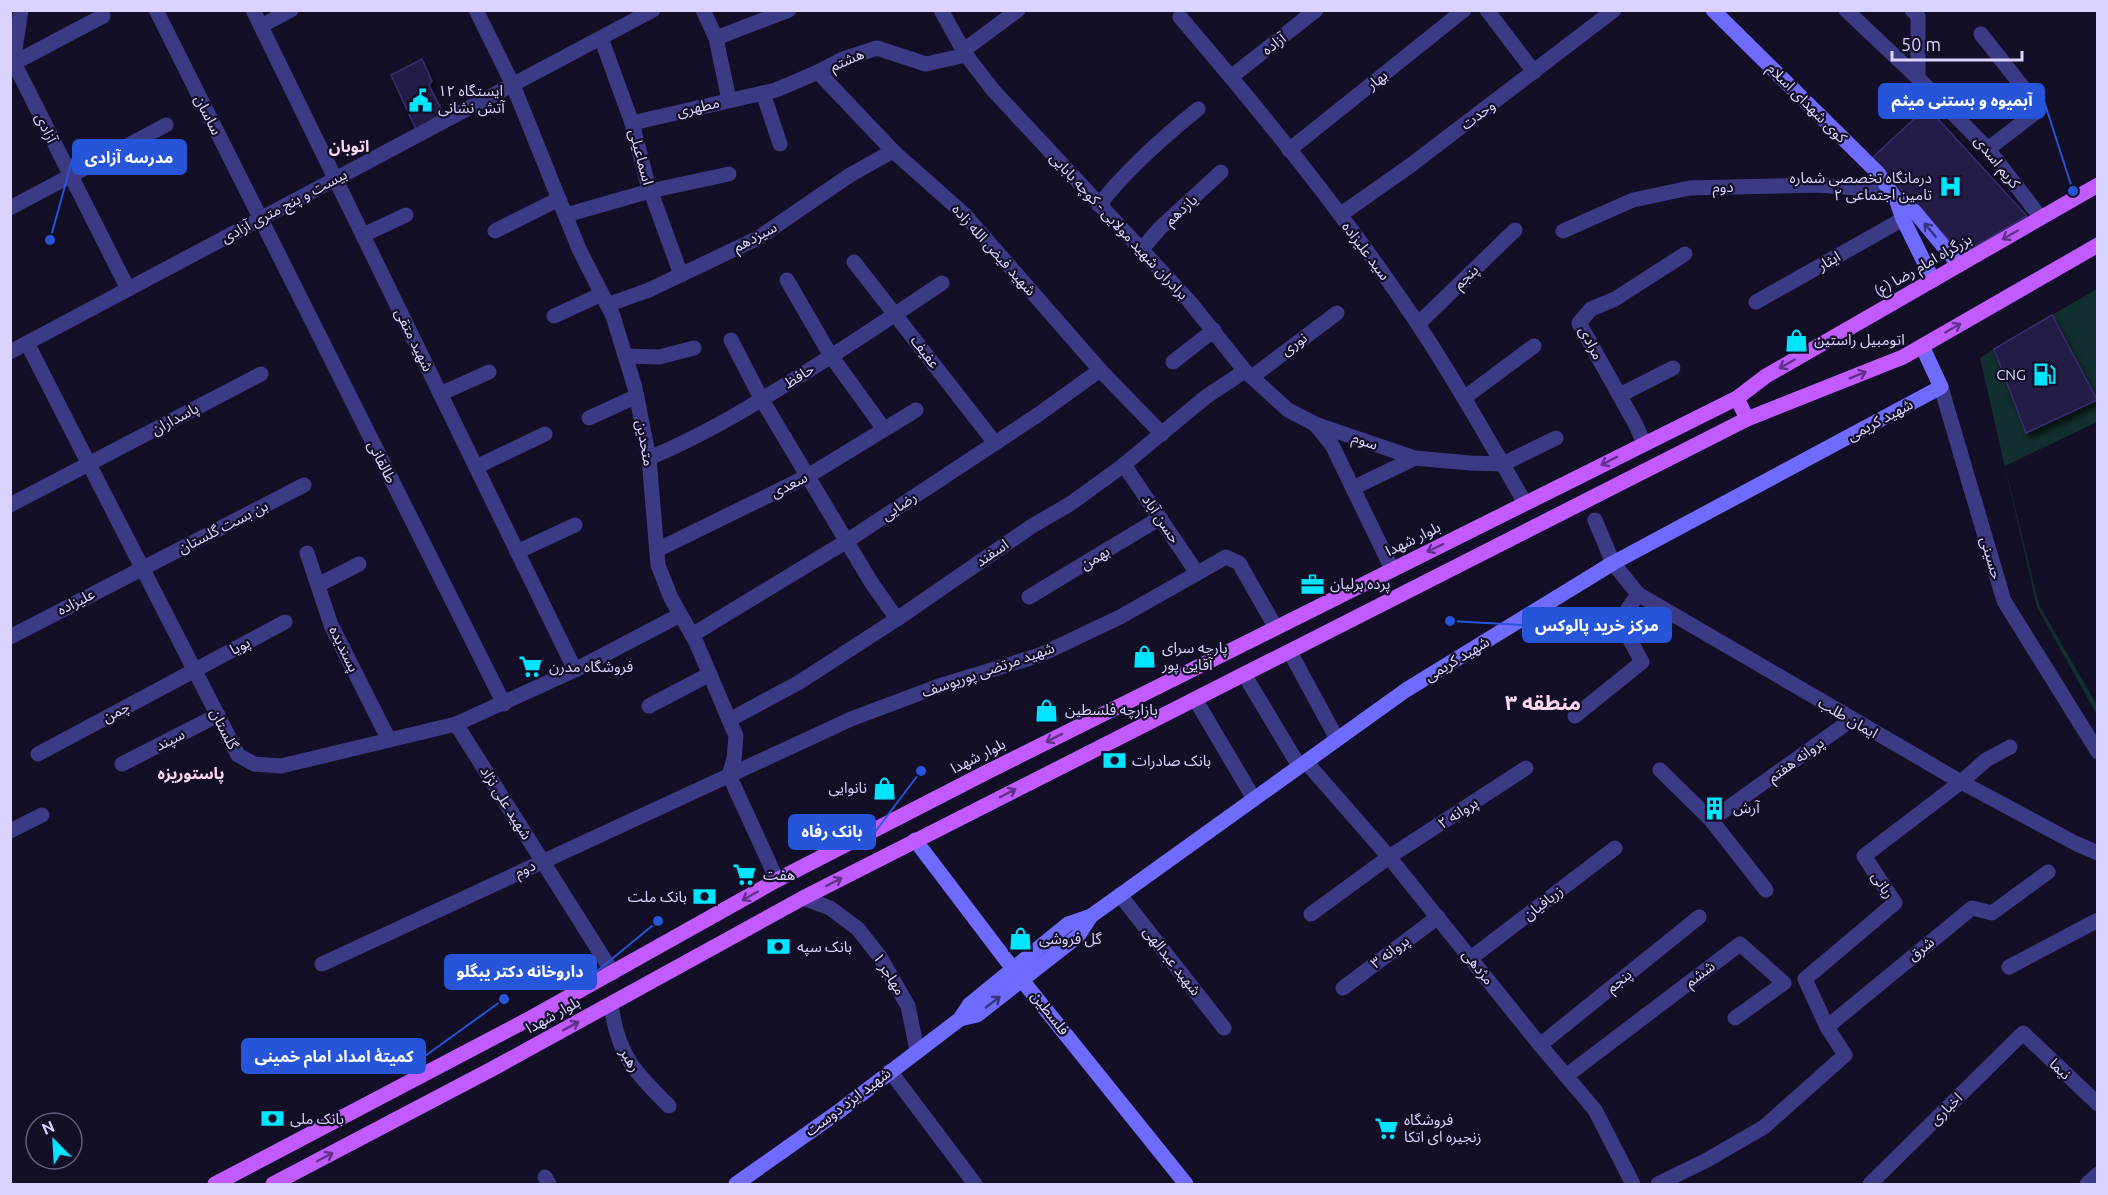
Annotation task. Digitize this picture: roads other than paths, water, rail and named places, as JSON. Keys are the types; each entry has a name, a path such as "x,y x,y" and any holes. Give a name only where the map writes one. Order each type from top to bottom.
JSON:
{"main road":[{"name":"کوی شهدای اسلام","path":"1713,10 1878,173 1892,193 1902,219 1933,280"},
{"name":"بزرگراه امام رضا (ع)","path":"1737,398 1766,376 2097,185"},
{"name":"کوی شهدای اسلام","path":"1892,193 1915,212 1959,265"},
{"path":"1922,346 2097,245"},
{"name":"بلوار شهدا","path":"273,1185 492,1069 803,898 915,840 1747,419 1903,357 1922,346"},
{"name":"حسینی","path":"1922,346 1941,387"},
{"name":"شهید کریمی","path":"1018,974 1078,936 1091,916 1406,690 1613,563 1941,387"},
{"path":"1737,398 1747,419"},
{"name":"بلوار شهدا","path":"215,1185 527,1020 777,880 987,771 1737,398"},
{"path":"1684,424 1695,446"},
{"name":"فلسطین","path":"915,840 1186,1185"},
{"name":"شهید ایزد دوست","path":"736,1184 838,1112 960,1019 977,1015 1018,974"},
{"path":"527,1020 524,1028 526,1035 532,1041 541,1042"},
{"path":"478,1045 486,1044 493,1047 498,1054 497,1062 492,1069"}],"street":[{"path":"12,67 21,10"},
{"name":"ساسان","path":"156,10 260,219"},
{"name":"شهید متقی","path":"254,10 575,670"},
{"path":"261,26 291,10"},
{"name":"متحدین","path":"476,10 513,85 579,249 613,316 636,396 649,458 658,565 671,598 710,674 736,736 734,759 729,775"},
{"name":"بیست و پنج متری آزادی","path":"10,352 653,10"},
{"path":"703,10 716,38 729,100"},
{"path":"716,38 789,10"},
{"name":"برادران شهید مولایی - کوچه بابایی","path":"941,10 965,53 993,90 1214,330 1249,374 1287,410 1315,424"},
{"path":"965,53 1018,10"},
{"name":"آزاده","path":"1231,77 1316,10"},
{"name":"بهار","path":"1289,150 1464,10"},
{"path":"1487,10 1534,72"},
{"name":"وحدت","path":"1340,215 1411,165 1614,10"},
{"name":"کریم اسدی","path":"1846,10 1988,149 2041,218"},
{"path":"1912,10 1918,16 1918,78"},
{"path":"12,67 103,16"},
{"name":"سید علیزاده","path":"1180,17 1289,150 1390,283 1464,398 1525,503"},
{"path":"1981,34 2040,109 1988,149"},
{"name":"اسماعیلی","path":"601,38 632,123 650,191 681,275"},
{"name":"هشتم","path":"764,93 818,72 843,59 877,48 926,64 965,53"},
{"name":"آزادی","path":"12,67 128,289"},
{"name":"شهید فیض الله زاده","path":"818,72 893,151 964,214 1100,370 1162,434"},
{"path":"764,93 780,144"},
{"name":"مطهری","path":"632,123 764,93"},
{"path":"1099,205 1140,159 1198,109"},
{"path":"10,208 166,125"},
{"name":"سیزدهم","path":"554,316 681,275 758,238 850,175 893,151"},
{"name":"یازدهم","path":"1141,250 1160,228 1221,172"},
{"path":"566,215 650,191 729,174"},
{"name":"دوم","path":"1563,231 1633,201 1690,188 1817,185 1892,193"},
{"path":"495,231 559,199"},
{"path":"363,235 406,215"},
{"name":"طالقانی","path":"260,219 504,704"},
{"name":"ایثار","path":"1756,302 1902,219"},
{"name":"پنجم","path":"1418,324 1515,230"},
{"name":"مرادی","path":"1644,444 1620,395 1579,323 1591,309 1615,299 1685,254"},
{"name":"عفیف","path":"854,262 995,443"},
{"path":"787,280 831,356 884,429"},
{"name":"حافظ","path":"649,458 707,431 762,400 942,283"},
{"name":"نوری","path":"1249,374 1337,313"},
{"path":"1173,362 1214,330"},
{"path":"731,340 762,400 871,582 897,619"},
{"name":"گلستان","path":"27,343 238,755 254,764 281,766 456,724 575,670 680,615"},
{"path":"1464,398 1534,346"},
{"path":"625,356 659,357 694,348"},
{"path":"1620,395 1673,368"},
{"name":"رضایی","path":"692,635 847,541 1100,370"},
{"path":"440,394 489,372"},
{"name":"پاسداران","path":"10,505 261,374"},
{"name":"اسفند","path":"729,720 798,683 897,619 1032,526 1070,504 1124,465 1207,396 1249,374"},
{"name":"حسینی","path":"1941,387 2004,601 2097,752"},
{"path":"589,417 636,396"},
{"name":"سعدی","path":"657,550 808,476 916,410"},
{"path":"1315,424 1332,446 1392,569"},
{"name":"سوم","path":"1315,424 1415,458"},
{"path":"476,467 545,434"},
{"path":"1353,488 1415,458 1503,464 1556,438"},
{"name":"حسن آباد","path":"1124,465 1197,573"},
{"name":"بن بست گلستان","path":"142,568 304,485"},
{"name":"بهمن","path":"1029,597 1161,518"},
{"name":"ایمان طلب","path":"1595,520 1613,563 1638,594 1851,720 1961,782 2097,853"},
{"path":"517,552 575,525"},
{"name":"پسندیده","path":"307,553 331,625 388,740"},
{"name":"شهید مرتضی پوریوسف","path":"729,775 851,719 939,686 1040,655 1120,617 1226,557 1239,563 1276,628"},
{"path":"318,585 359,564"},
{"name":"علیزاده","path":"10,637 142,568"},
{"path":"1575,716 1642,662 1622,625 1622,618 1638,594"},
{"name":"پویا","path":"194,670 285,622"},
{"path":"1290,652 1337,739"},
{"name":"چمن","path":"38,754 194,670"},
{"path":"649,706 710,674"},
{"name":"مژدهی","path":"1244,674 1302,764 1389,857 1595,1110 1633,1185"},
{"path":"1195,699 1254,799"},
{"name":"سپند","path":"122,764 218,715"},
{"name":"پروانه هفتم","path":"1711,820 1851,720"},
{"name":"شهید علی نژاد","path":"456,724 613,973"},
{"path":"1961,782 1986,760 2010,747"},
{"name":"پروانه ۲","path":"1311,914 1389,857 1526,768"},
{"path":"1660,770 1711,820 1766,890"},
{"path":"729,775 777,880"},
{"name":"دوم","path":"322,964 729,775"},
{"name":"ربانی","path":"1827,1027 1805,979 1895,903 1864,856 1961,782"},
{"path":"10,831 42,815"},
{"name":"زربافیان","path":"1471,958 1615,848"},
{"name":"شرق","path":"1827,1027 1972,908 1992,913 2048,872"},
{"name":"شهید عبدالهی","path":"1120,895 1224,1028"},
{"name":"مهاجر ۱","path":"803,898 830,908 858,930 880,957 908,1006 917,1050"},
{"name":"پروانه ۳","path":"1343,988 1438,917"},
{"name":"پنجم","path":"1540,1045 1699,917"},
{"path":"2009,967 2097,920"},
{"name":"ششم","path":"1566,1076 1740,944 1784,983 1735,1018"},
{"name":"رهبر","path":"610,1004 613,1026 625,1057 640,1078 669,1106"},
{"path":"1658,1185 1764,1127 1845,1055 1827,1027"},
{"name":"نیما","path":"2023,1033 2097,1104"},
{"name":"اخباری","path":"1870,1185 2023,1033"},
{"path":"890,1071 975,1185"},
{"path":"2087,1185 2097,1174"}],"place":[{"name":"ایستگاه ۱۲ آتش نشانی","path":"420,100"},
{"name":"درمانگاه تخصصی شماره ۲ تامین اجتماعی","path":"1950,187"},
{"name":"آبمیوه و بستنی میثم","path":"2073,191"},
{"name":"مدرسه آزادی","path":"50,240"},
{"name":"اتومبیل راستین","path":"1796,340"},
{"name":"CNG","path":"2044,375"},
{"name":"پرده برلیان","path":"1312,584"},
{"name":"مركز خريد پالوكس","path":"1450,621"},
{"name":"پارچه سرای آقایی پور","path":"1144,657"},
{"name":"فروشگاه مدرن","path":"531,667"},
{"name":"بازارچه فلسطین","path":"1047,710"},
{"name":"بانک صادرات","path":"1114,761"},
{"name":"بانک رفاه","path":"921,771"},
{"name":"نانوایی","path":"885,788"},
{"name":"آرش","path":"1715,808"},
{"name":"هفت","path":"745,875"},
{"name":"بانک ملت","path":"705,897"},
{"name":"داروخانه دکتر یبگلو","path":"658,921"},
{"name":"گل فروشی","path":"1021,939"},
{"name":"بانک سپه","path":"779,947"},
{"name":"کمیتهٔ امداد امام خمینی","path":"504,999"},
{"name":"بانک ملی","path":"272,1119"},
{"name":"فروشگاه زنجیره ای اتکا","path":"1386,1129"}],"district":[{"name":"اتوبان","path":"349,146"},
{"name":"منطقه ۳","path":"1543,703"},
{"name":"پاستوریزه","path":"191,773"}]}
